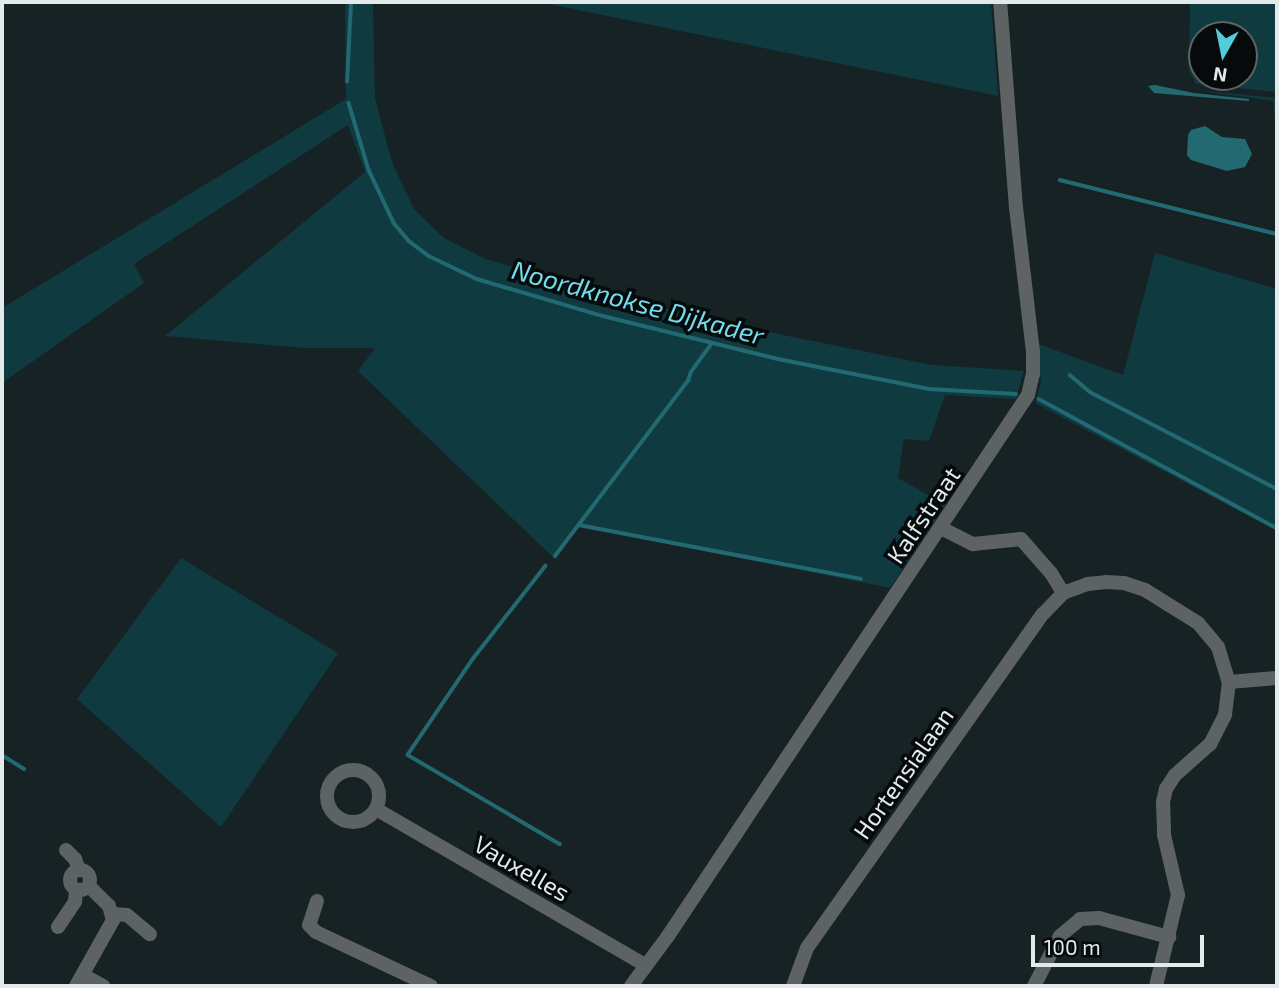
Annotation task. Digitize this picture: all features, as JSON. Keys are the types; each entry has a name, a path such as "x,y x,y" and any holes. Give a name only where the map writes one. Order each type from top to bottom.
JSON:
{"street":[{"name":"Kalfstraat","path":"631,986 660,947 1023,407 1033,374 1017,222 1000,2"},
{"path":"941,528 973,544 1021,539 1051,573 1063,593 1088,584 1106,582 1124,583 1145,590 1198,623 1218,647 1229,682 1225,715 1210,744 1175,775 1166,789 1163,802 1161,813 1178,895 1156,986"},
{"name":"Hortensialaan","path":"793,986 797,969 807,948 1043,614 1063,593"},
{"path":"1229,682 1277,678"},
{"name":"Vauxelles","path":"376,809 645,965"},
{"path":"66,850 75,859 79,870 70,877 70,883 82,888 113,914 127,915 150,934"},
{"path":"58,927 82,888"},
{"path":"317,901 309,925 316,932 431,986"},
{"path":"103,986 81,981 110,928 113,914"},
{"path":"1034,986 1060,936 1080,919 1098,919 1169,937"}],"shaded area":[{"path":"345,2 373,2 375,98 392,162 414,209 444,238 486,259 608,295 783,335 932,365 1024,371 1016,399 945,395 929,441 904,439 898,478 946,505 890,588 579,526 556,560 358,371 375,348 305,348 165,336 365,172 348,125 134,264 144,283 2,383 2,308 346,99"},
{"path":"539,2 991,2 998,96"},
{"path":"1190,2 1277,2 1277,92 1258,90 1258,21 1190,21"},
{"path":"1148,86 1249,101 1154,93"},
{"path":"1202,91 1277,98 1277,134 1273,101"},
{"path":"1205,126 1222,137 1245,139 1252,154 1245,167 1227,171 1191,160 1187,155 1188,135 1191,130"},
{"path":"1155,253 1277,289 1277,531 1035,403 1041,382 1036,343 1123,375"},
{"path":"181,558 338,653 221,827 77,699"}],"waterway":[{"name":"Noordknokse Dijkader","path":"347,82 351,2"},
{"name":"Noordknokse Dijkader","path":"349,103 369,170 394,223 409,241 429,256 477,279 603,316 778,359 929,389 1016,394"},
{"path":"1060,180 1277,234"},
{"path":"555,556 688,381 691,372 711,344"},
{"path":"1070,375 1090,392 1277,489"},
{"name":"Noordknokse Dijkader","path":"1039,399 1277,528"},
{"path":"579,525 861,579"},
{"path":"546,566 474,658 408,755 560,844"},
{"path":"2,755 24,769"}]}
